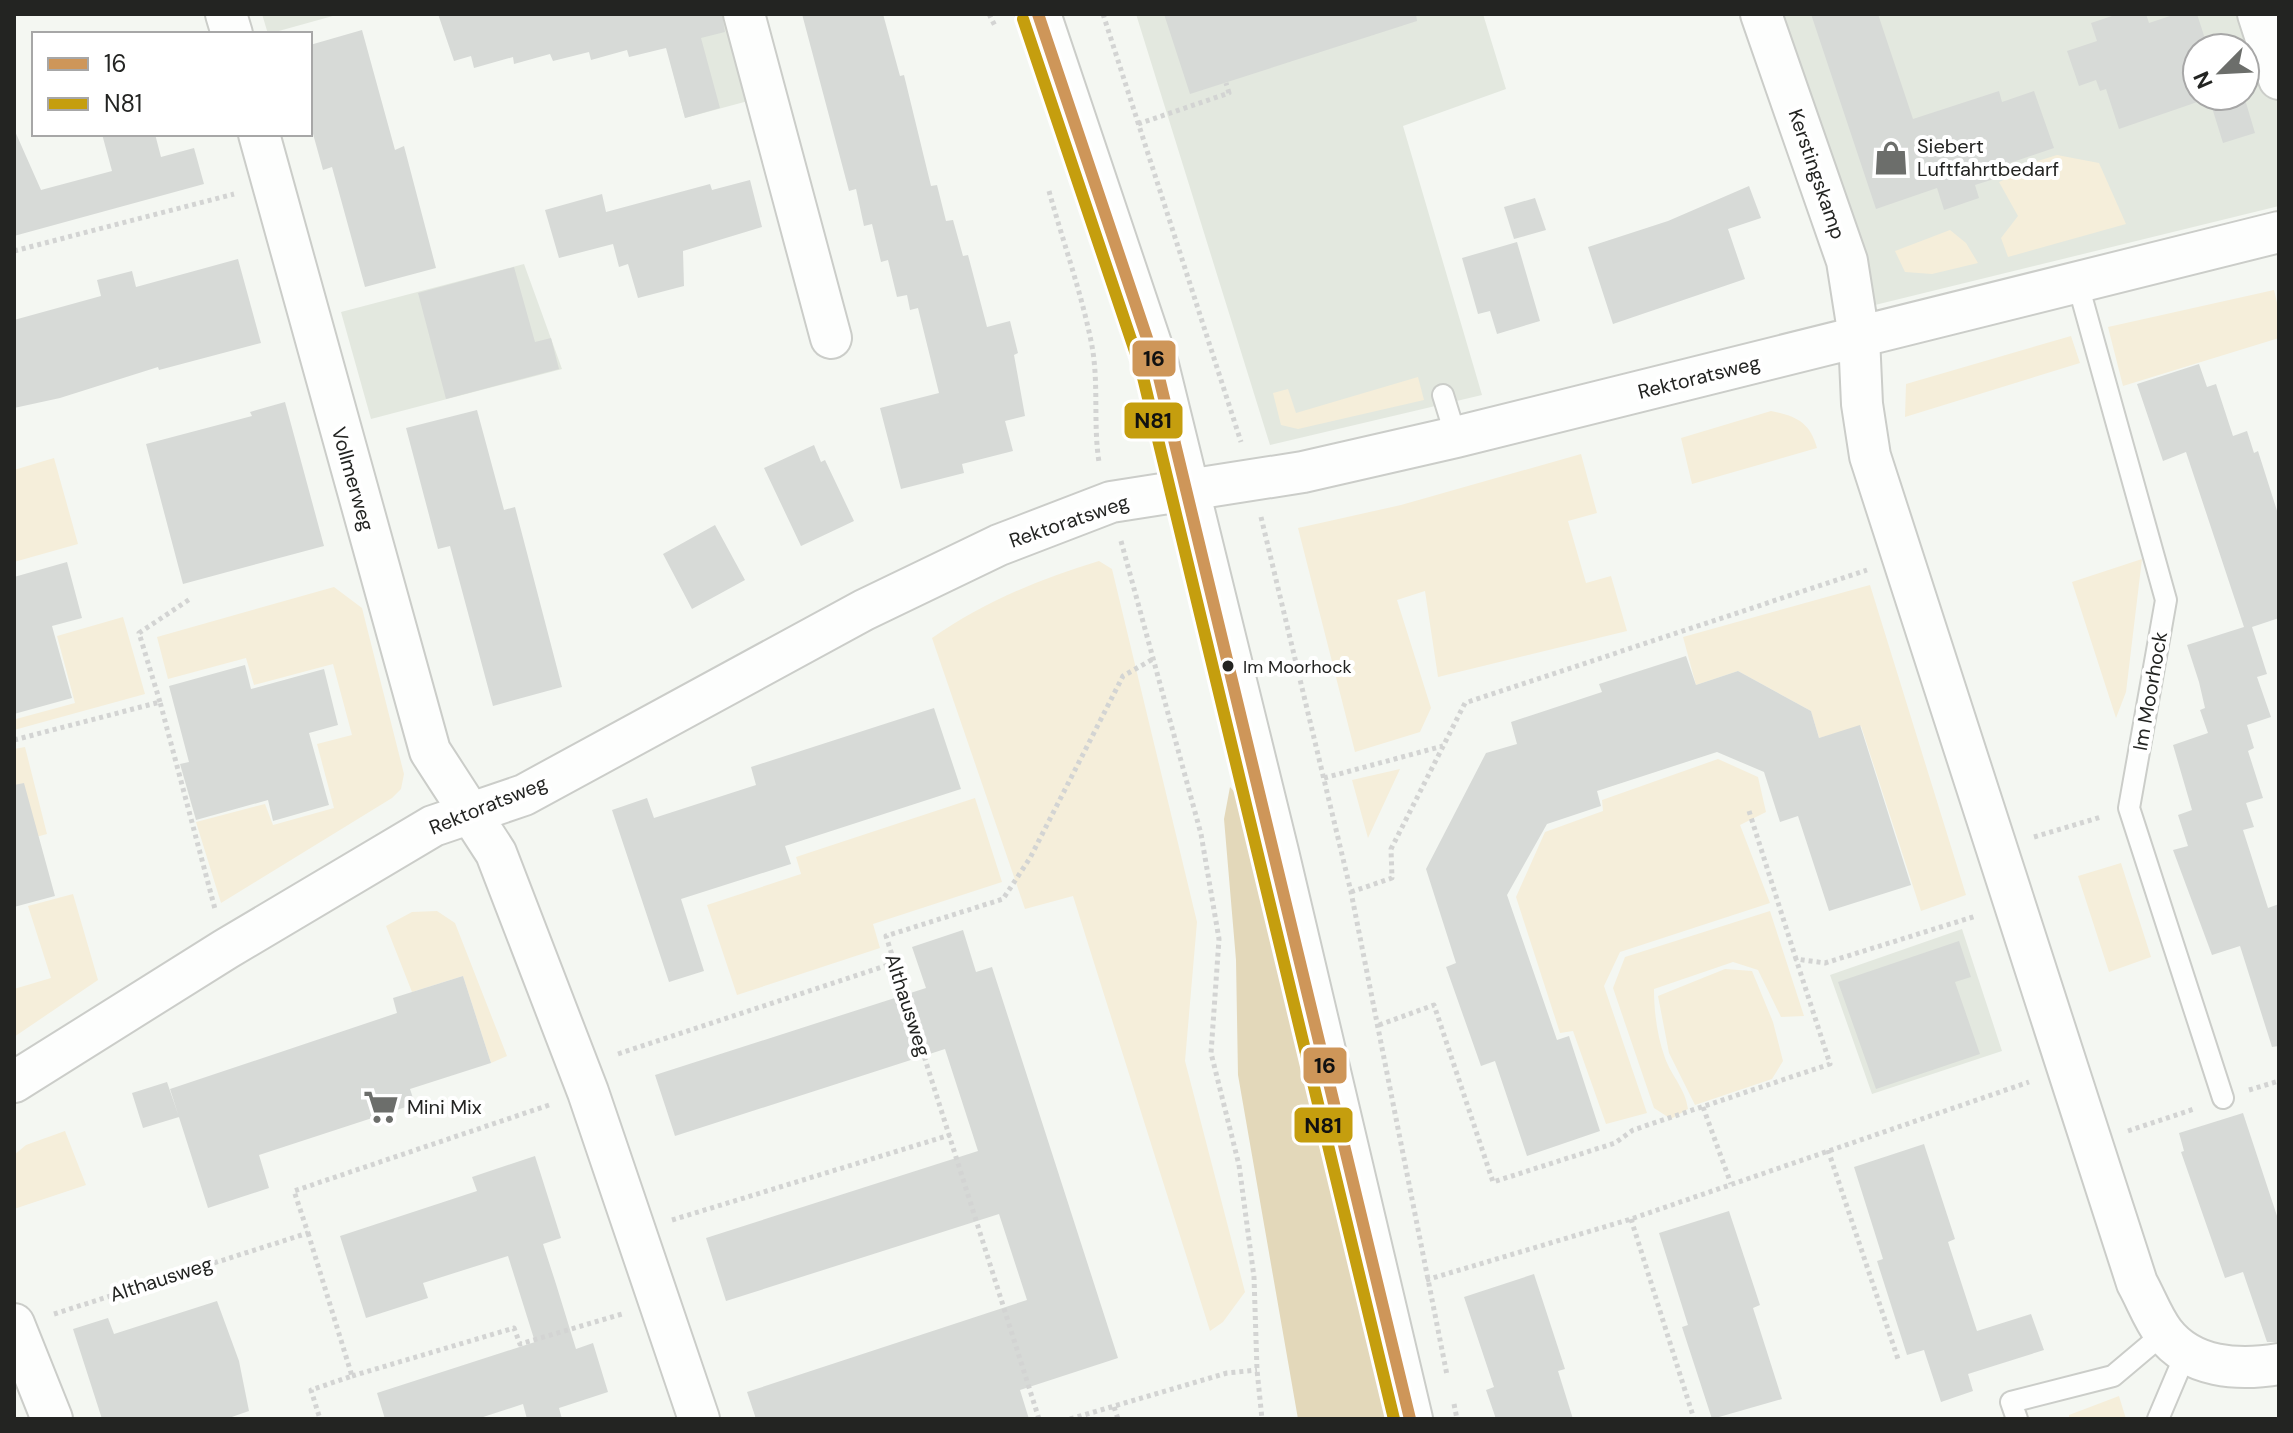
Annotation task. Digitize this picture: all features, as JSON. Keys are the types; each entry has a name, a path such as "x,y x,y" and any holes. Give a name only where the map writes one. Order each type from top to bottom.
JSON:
{"street":[{"path":"744,14 831,338"},
{"path":"1038,14 1156,365 1410,1419"},
{"name":"Kerstingskamp","path":"1761,14 1847,261 1859,337"},
{"path":"2258,14 2279,79"},
{"name":"Vollmerweg","path":"260,136 430,751 470,814"},
{"name":"Rektoratsweg","path":"14,1082 226,949 433,826 524,795 878,604 999,545 1111,502 1303,472 1456,437 2279,232"},
{"path":"1859,337 1870,456 2137,1283 2175,1343 2232,1368 2279,1364"},
{"path":"470,814 496,853 588,1092 699,1419"},
{"path":"15,1325 52,1419"}],"lane":[{"name":"Im Moorhock","path":"2077,281 2166,600 2129,808 2223,1098"},
{"path":"1443,395 1456,437"},
{"path":"2017,1419 2011,1402 2113,1376 2175,1343"},
{"path":"2158,1419 2175,1343"}],"path":[{"path":"989,14 998,34"},
{"path":"1103,14 1237,426 1351,892 1426,1280 1457,1419"},
{"path":"1138,124 1229,93 1226,83"},
{"path":"14,251 273,184"},
{"path":"1048,189 1092,343 1098,385 1096,439 1201,834 1219,939 1211,1053 1239,1165 1254,1277 1262,1419"},
{"path":"1351,892 1392,878 1391,849 1465,703 1903,558"},
{"path":"190,599 139,633 226,949"},
{"name":"Althausweg","path":"1039,1419 886,936 1003,899 1030,858 1123,676 1153,659"},
{"path":"14,740 160,702"},
{"path":"1324,778 1444,745"},
{"path":"1997,849 2129,808"},
{"path":"1379,1025 1434,1005 1493,1182 1615,1143 1633,1130 1830,1064 1749,811"},
{"path":"1796,959 1825,963 2015,904"},
{"path":"352,1376 294,1191 588,1092 617,1054 894,963"},
{"path":"1426,1280 1631,1219 2068,1069"},
{"path":"2092,1142 2279,1081"},
{"path":"1703,1107 1731,1184"},
{"path":"636,1231 950,1135"},
{"path":"1828,1150 1899,1362"},
{"path":"1631,1219 1694,1419"},
{"name":"Althausweg","path":"15,1325 308,1233"},
{"path":"320,1419 311,1390 514,1328 520,1344 661,1302"},
{"path":"1070,1419 1227,1373 1257,1370"},
{"path":"1114,1407 1118,1419"}],"shaded area":[{"path":"262,14 340,14 275,32 267,32"},
{"path":"658,14 725,14 748,101 685,118"},
{"path":"1136,14 1483,14 1506,89 1403,126 1482,395 1270,445"},
{"path":"1777,14 2279,14 2279,206 1875,305"},
{"path":"2057,155 2099,163 2126,224 2008,257 2001,238 2018,216 1999,182 2019,173 2018,167"},
{"path":"1950,230 1966,243 1978,263 1932,274 1905,272 1895,251"},
{"path":"524,264 562,369 371,419 341,312"},
{"path":"2274,290 2279,311 2279,338 2123,386 2108,327"},
{"path":"2071,336 2080,363 1905,417 1906,384"},
{"path":"1418,377 1424,400 1298,429 1281,425 1273,393 1288,389 1296,413"},
{"path":"1771,411 1788,415 1806,426 1817,448 1692,484 1681,438"},
{"path":"1581,454 1597,513 1568,521 1586,583 1611,576 1627,631 1438,677 1425,591 1397,600 1431,708 1420,732 1355,752 1298,528 1401,505"},
{"path":"54,458 78,544 14,562 14,470"},
{"path":"2142,559 2126,692 2116,718 2072,582"},
{"path":"1099,561 1112,569 1197,922 1185,1061 1245,1292 1223,1322 1210,1331 1073,896 1025,909 932,638 1012,593"},
{"path":"1870,585 1966,895 1921,911 1861,726 1819,738 1811,711 1738,671 1696,685 1683,637"},
{"path":"334,587 362,608 404,774 401,789 392,798 221,903 196,822 265,804 273,825 334,808 317,744 352,735 333,664 254,685 246,658 168,679 157,637"},
{"path":"123,617 145,694 14,730 14,715 16,719 75,703 57,636"},
{"path":"25,747 47,834 14,843 14,749"},
{"path":"1718,759 1758,777 1766,812 1740,825 1770,903 1620,952 1604,986 1647,1113 1606,1124 1573,1031 1560,1033 1516,897 1545,832 1603,811 1602,800"},
{"path":"1400,769 1368,838 1352,780"},
{"path":"1230,787 1246,805 1388,1419 1298,1419 1238,1075 1236,960 1224,819"},
{"path":"975,798 1002,882 873,924 880,948 737,995 707,905 801,874 796,857"},
{"path":"2121,863 2151,957 2109,972 2078,876"},
{"path":"73,894 98,980 14,1037 14,989 51,978 28,906"},
{"path":"437,911 455,923 507,1056 491,1063 463,976 412,992 386,926 412,912"},
{"path":"1770,911 1804,1016 1781,1017 1758,970 1733,962 1654,989 1656,1024 1662,1050 1688,1109 1671,1119 1654,1108 1613,988 1625,957"},
{"path":"1962,929 2002,1051 1872,1094 1830,975"},
{"path":"1725,969 1752,971 1773,1022 1783,1061 1772,1079 1695,1105 1669,1053 1658,996"},
{"path":"65,1131 86,1185 14,1209 14,1155 26,1145"},
{"path":"2119,1396 2126,1419 2069,1419 2069,1415"}],"building":[{"path":"438,14 722,14 725,32 701,38 720,108 685,118 666,48 629,57 627,50 591,60 589,52 553,61 550,54 514,64 513,57 474,68 471,56 454,61"},
{"path":"802,14 883,14 900,76 904,75 931,186 937,185 946,221 953,220 963,256 968,255 987,327 1010,321 1018,353 1014,355 1025,416 1005,421 1013,451 962,464 964,473 901,489 880,408 939,393 918,308 910,310 907,295 897,297 888,260 881,262 872,224 864,226 856,189 849,191"},
{"path":"1164,14 1416,14 1417,21 1190,94"},
{"path":"1811,14 1878,14 1913,119 1999,91 2002,102 2034,91 2054,148 2010,163 2013,173 1975,185 1979,198 1944,210 1937,188 1876,209"},
{"path":"2118,14 2146,14 2149,23 2176,14 2197,14 2203,32 2181,32 2181,108 2119,129 2106,89 2100,91 2096,80 2079,86 2067,51 2097,41 2091,23"},
{"path":"362,30 395,150 404,146 436,268 365,287 332,167 323,170 312,130 312,44"},
{"path":"2213,112 2249,112 2255,133 2223,143"},
{"path":"14,129 41,190 112,171 103,136 156,136 161,157 194,148 204,184 14,236"},
{"path":"750,180 762,227 683,251 684,286 638,298 628,264 619,267 613,244 559,258 545,210 602,194 606,212 710,184 712,190"},
{"path":"1749,186 1761,218 1728,229 1745,279 1613,324 1588,247 1668,221"},
{"path":"1535,198 1546,230 1514,239 1504,207"},
{"path":"1517,242 1540,321 1497,334 1490,311 1478,314 1462,258"},
{"path":"238,259 261,343 159,370 158,367 60,398 14,408 14,320 101,296 97,280 132,271 136,287"},
{"path":"514,267 535,342 551,338 559,369 446,399 418,293"},
{"path":"2199,364 2207,387 2216,384 2233,436 2247,431 2254,453 2258,451 2279,517 2279,618 2252,627 2267,674 2257,677 2271,717 2247,725 2254,748 2248,751 2263,798 2246,803 2254,827 2243,830 2268,908 2279,904 2279,1046 2272,1047 2240,946 2212,955 2173,850 2188,846 2178,815 2192,810 2173,745 2208,733 2200,710 2205,708 2199,682 2187,645 2244,627 2186,452 2163,461 2137,384"},
{"path":"285,402 324,546 183,584 146,444 252,416 250,412"},
{"path":"477,410 504,510 515,507 562,687 493,706 450,546 438,549 406,428"},
{"path":"814,445 821,462 825,460 854,521 801,546 764,468"},
{"path":"715,525 745,580 692,609 663,554"},
{"path":"67,562 82,618 52,626 72,698 14,714 14,577"},
{"path":"1686,656 1696,685 1738,671 1811,711 1819,738 1860,725 1911,885 1829,911 1798,816 1780,822 1764,772 1717,752 1597,791 1601,806 1547,824 1507,895 1557,1040 1569,1036 1600,1131 1527,1156 1495,1061 1481,1066 1446,967 1456,963 1426,869 1486,753 1517,744 1511,722 1602,692 1599,684"},
{"path":"245,665 251,689 324,669 338,725 309,733 329,805 273,821 268,800 196,820 180,764 189,762 169,686"},
{"path":"934,708 961,789 785,846 791,864 681,899 704,971 669,982 612,810 647,798 654,818 756,785 751,767"},
{"path":"24,783 55,896 14,907 14,785"},
{"path":"963,930 976,972 992,967 1118,1358 1020,1390 1029,1419 756,1419 747,1392 1027,1300 999,1214 726,1301 706,1238 978,1151 945,1049 675,1136 655,1075 926,988 912,947"},
{"path":"1959,941 1971,977 1955,982 1980,1054 1876,1089 1838,982"},
{"path":"463,976 491,1063 410,1089 415,1104 259,1155 269,1188 208,1208 170,1089 397,1013 393,998"},
{"path":"167,1082 179,1117 143,1128 132,1093"},
{"path":"2243,1113 2279,1222 2279,1342 2267,1342 2243,1272 2225,1278 2181,1152 2184,1151 2179,1133"},
{"path":"1924,1144 1955,1239 1948,1242 1977,1331 2031,1314 2044,1350 1968,1374 1973,1391 1941,1402 1924,1350 1907,1355 1877,1261 1883,1259 1854,1167"},
{"path":"535,1156 561,1238 543,1244 576,1349 593,1343 608,1392 559,1408 562,1419 527,1419 523,1404 477,1419 385,1419 377,1393 535,1342 508,1256 423,1283 428,1298 366,1318 340,1236 477,1191 472,1177"},
{"path":"1729,1211 1760,1305 1753,1308 1782,1399 1712,1419 1682,1327 1688,1325 1659,1233"},
{"path":"1534,1274 1565,1369 1558,1371 1573,1419 1496,1419 1486,1390 1494,1387 1464,1297"},
{"path":"217,1301 239,1361 249,1411 226,1419 102,1419 73,1329 108,1318 114,1334"}],"transit line":[{"name":"16","path":"1038,14 1156,365 1410,1419"},
{"name":"N81","path":"1023,19 1141,369 1394,1419"}],"place":[{"name":"Siebert Luftfahrtbedarf","path":"1891,158"},
{"name":"Im Moorhock","path":"1228,666"},
{"name":"Mini Mix","path":"381,1107"}]}
